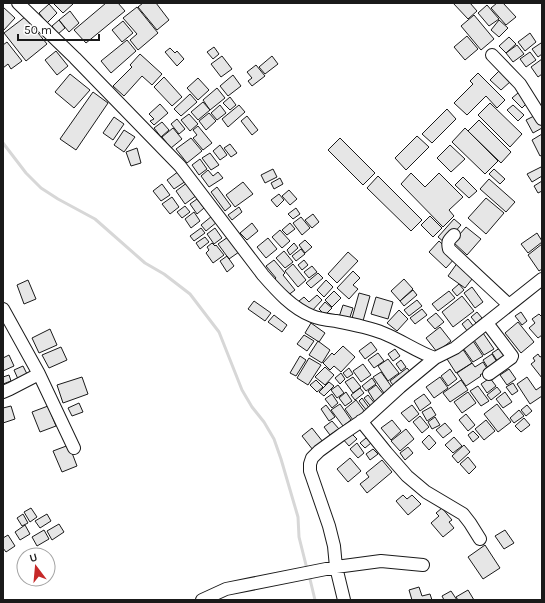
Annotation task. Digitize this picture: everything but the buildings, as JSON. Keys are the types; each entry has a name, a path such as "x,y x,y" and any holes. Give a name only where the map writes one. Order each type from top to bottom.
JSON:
{"street":[{"path":"18,3 75,58 180,166 263,275 288,302 300,311 313,317 373,329 391,336 424,355 435,358"},
{"path":"492,55 520,84 542,119"},
{"path":"454,235 448,241 449,249 509,305"},
{"path":"344,600 336,567 336,556 332,539 323,507 312,481 310,464 312,458 319,451 361,421 435,358 455,348 542,279"},
{"path":"3,309 39,374 74,448"},
{"path":"487,323 512,356 489,374"},
{"path":"3,392 39,374"},
{"path":"361,421 407,476 426,492 463,514 480,539"},
{"path":"202,600 226,589 336,567 381,561 423,565"}],"waterway":[{"path":"3,143 26,173 41,188 95,219 145,263 164,274 190,294 219,332 242,390 274,439 298,517 299,537 307,569"},
{"path":"309,575 315,600"}]}
